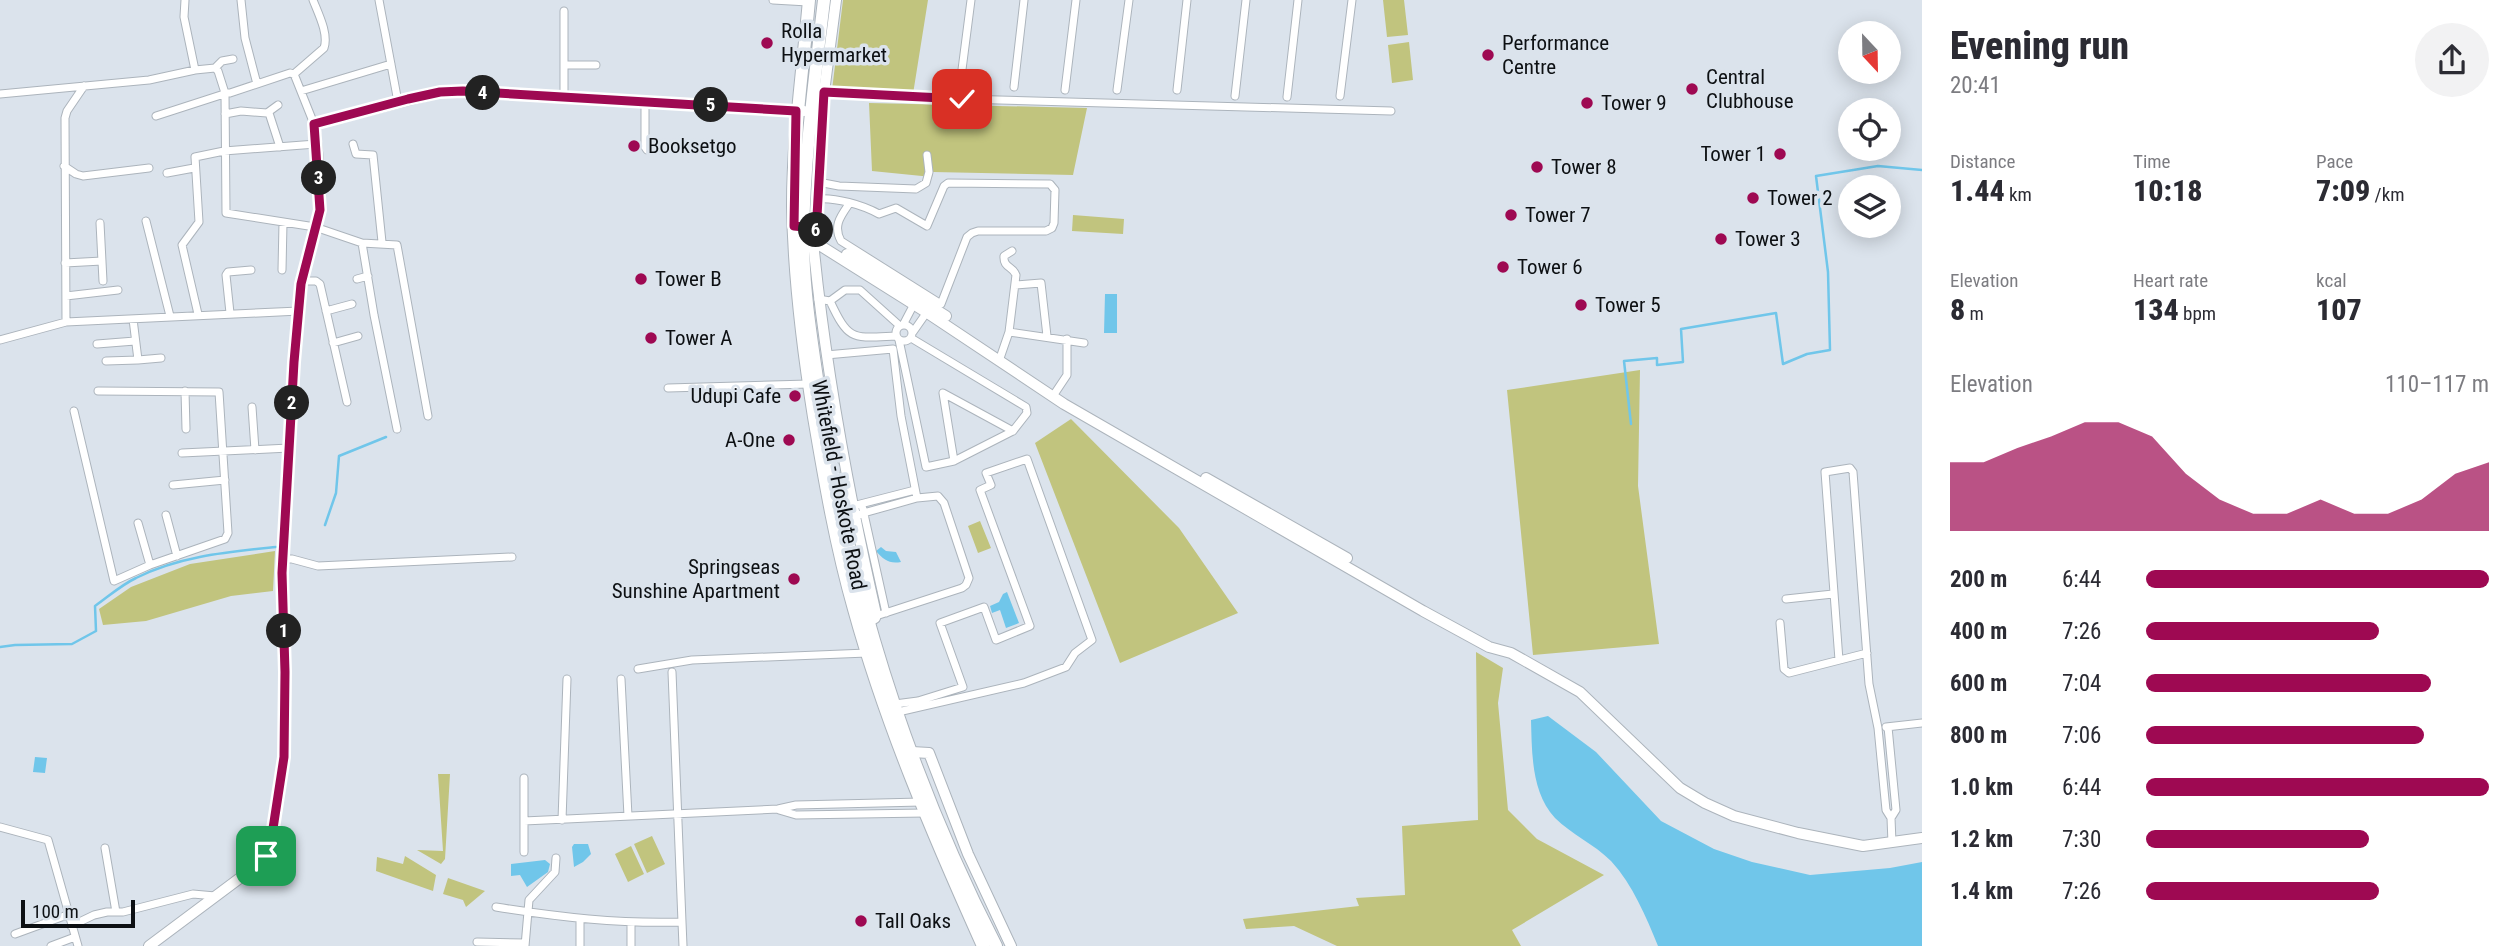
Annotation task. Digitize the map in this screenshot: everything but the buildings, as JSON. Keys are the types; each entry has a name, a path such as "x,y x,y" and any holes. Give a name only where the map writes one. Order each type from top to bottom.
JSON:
{"main road":[{"name":"Whitefield - Hoskote Road","path":"824,0 811,111 798,297 818,445 839,552 867,653 923,807 971,906 996,946"},
{"name":"Whitefield - Hoskote Road","path":"808,1 803,67 796,111 807,297 817,379 852,512 897,708 971,906 983,946"}],"street":[{"path":"185,0 184,17 195,70"},
{"path":"241,0 245,38 257,84"},
{"path":"156,116 290,73 294,74 321,50 326,42 313,0"},
{"path":"379,0 398,102"},
{"path":"774,0 808,1"},
{"path":"836,0 824,92 817,199 804,233 824,300 826,355 852,512 877,617 962,587 968,582 969,578 944,503 933,495 916,494 852,512"},
{"path":"960,85 971,0"},
{"path":"1014,87 1024,0"},
{"path":"1065,90 1076,0"},
{"path":"1117,90 1129,0"},
{"path":"1177,90 1187,0"},
{"path":"1235,96 1246,0"},
{"path":"1287,97 1298,0"},
{"path":"1340,96 1352,0"},
{"path":"564,11 564,98"},
{"path":"0,94 149,80 215,68 222,61 233,59"},
{"path":"301,91 391,64"},
{"path":"564,65 596,65"},
{"path":"215,68 225,93 226,214 315,227 362,243 382,242 397,245 428,416"},
{"path":"149,946 256,866 270,848 284,757 283,559 299,311 302,281 320,210 314,124 294,74"},
{"path":"66,322 65,118 84,86"},
{"path":"314,124 440,92 463,91 811,111"},
{"path":"824,92 962,99 1391,111"},
{"path":"645,102 645,147 647,150 667,150"},
{"path":"226,114 241,111 269,113 278,106"},
{"path":"269,113 280,146"},
{"path":"198,314 182,245 199,222 193,159 196,155 224,151 316,144"},
{"path":"353,144 356,154 373,155 382,242"},
{"path":"818,182 839,186 916,190 926,183 929,172 927,155"},
{"path":"64,166 83,176 149,168"},
{"path":"167,173 194,168"},
{"path":"817,199 827,198 864,206 879,214 895,208 927,226 945,184 1053,186 1052,228 1046,231 978,230 972,233 967,237 935,309 907,341 897,338 861,338 848,333 824,300"},
{"path":"849,204 837,223 841,241 1001,359 1054,394 1279,518 1492,643 1496,648 1511,653 1580,692 1680,788 1705,803 1734,816 1798,834 1863,846 1922,838"},
{"path":"146,220 170,316"},
{"path":"100,223 103,281"},
{"path":"282,270 283,223"},
{"path":"804,233 914,304 935,309"},
{"path":"804,233 935,309"},
{"path":"362,243 397,429"},
{"path":"1001,359 1009,332 1016,273 1006,266 1004,256 1012,251"},
{"path":"65,263 102,261"},
{"path":"230,313 226,275 228,272 251,270"},
{"path":"357,279 368,276"},
{"path":"302,281 319,283 347,402"},
{"path":"1015,285 1041,283 1047,336"},
{"path":"66,296 118,290"},
{"path":"824,300 845,290 860,290 901,325 908,326 912,335 1026,407 1027,413 1013,431 954,461 926,467 896,330 901,325 914,304"},
{"path":"326,311 352,304"},
{"path":"0,340 66,322 299,311"},
{"path":"132,319 138,360"},
{"path":"1009,332 1084,343"},
{"path":"334,343 358,336"},
{"path":"1054,394 1067,375 1067,340"},
{"path":"97,344 135,341"},
{"path":"826,355 893,349 901,416 916,494"},
{"path":"106,361 161,358"},
{"path":"668,388 809,384"},
{"path":"75,411 112,580 117,582 150,565 227,537 219,392 98,391"},
{"path":"184,391 186,429"},
{"path":"954,461 943,393 1013,431"},
{"path":"252,407 256,450"},
{"path":"182,453 289,448"},
{"path":"1027,459 1092,640 1075,653 1063,668 1024,683 897,708 963,687 940,623 984,607 996,640 1030,626 980,490 991,485 986,473 1027,459"},
{"path":"1839,660 1825,472 1850,468 1853,472 1869,684 1878,728 1886,810 1891,818 1892,844"},
{"path":"173,485 225,480"},
{"path":"166,515 177,556"},
{"path":"138,523 150,565"},
{"path":"283,559 318,566 512,557"},
{"path":"1786,600 1833,594"},
{"path":"1780,622 1788,673 1867,653"},
{"path":"638,669 692,660 867,653"},
{"path":"672,672 683,946"},
{"path":"562,820 567,679"},
{"path":"621,680 628,816"},
{"path":"1878,728 1922,723"},
{"path":"1888,727 1896,810 1891,818"},
{"path":"912,752 929,753 968,854 1011,946"},
{"path":"524,778 524,852"},
{"path":"524,821 778,809 796,805 923,807"},
{"path":"778,809 796,815 923,807"},
{"path":"0,827 48,841 78,946"},
{"path":"105,848 116,912"},
{"path":"477,942 525,944 528,900 555,872 556,858"},
{"path":"71,926 94,915 123,912 193,894 216,896"},
{"path":"496,907 580,920 682,922"},
{"path":"15,934 67,915"},
{"path":"580,920 580,946"},
{"path":"631,923 631,946"},
{"path":"51,946 75,937"}],"green space":[{"path":"843,0 928,0 913,94 832,90"},
{"path":"1383,0 1404,0 1408,35 1387,37"},
{"path":"1409,42 1413,80 1392,83 1388,45"},
{"path":"869,103 1087,108 1073,175 933,172 932,177 872,171"},
{"path":"1073,215 1124,219 1123,234 1072,231"},
{"path":"1640,370 1638,486 1659,644 1533,655 1507,390"},
{"path":"1071,419 1179,528 1238,613 1120,663 1035,443"},
{"path":"980,521 991,548 978,553 968,526"},
{"path":"275,551 273,591 231,596 146,621 103,625 99,609 131,587 190,564"},
{"path":"1476,652 1503,668 1498,703 1508,810 1537,839 1604,875 1512,930 1521,946 1337,946 1294,926 1246,929 1243,919 1359,906 1356,898 1405,895 1402,826 1478,820"},
{"path":"438,774 450,774 445,859 441,864 417,850 443,851"},
{"path":"652,836 665,864 647,873 634,844"},
{"path":"631,846 644,874 628,882 615,854"},
{"path":"405,856 436,875 433,891 376,871 377,857 403,864"},
{"path":"448,878 485,891 466,907 463,900 443,894"}],"water":[{"path":"1105,294 1117,294 1117,333 1104,333"},
{"path":"881,547 886,551 896,552 901,562 884,559 876,551"},
{"path":"1007,592 1019,623 1006,628 1000,610 992,613 990,606 999,602"},
{"path":"1548,716 1596,752 1661,821 1714,849 1752,862 1810,875 1890,868 1922,862 1922,946 1658,946 1638,902 1619,870 1604,855 1555,818 1541,796 1534,771 1531,720"},
{"path":"35,757 47,758 45,773 33,772"},
{"path":"574,844 588,844 591,854 574,867 572,847"},
{"path":"545,860 550,864 548,872 527,887 520,875 511,876 511,864"}],"waterway":[{"path":"1631,424 1624,361 1657,358 1657,365 1683,362 1681,329 1776,313 1783,364 1807,354 1830,350 1828,272 1816,176 1878,166 1922,170"},
{"path":"325,525 336,493 339,456 386,437"},
{"path":"0,647 72,644 96,631 95,606 136,578 187,560 276,547"}],"place":[{"name":"Rolla Hypermarket","path":"767,43"},
{"name":"Performance Centre","path":"1488,55"},
{"name":"Central Clubhouse","path":"1692,89"},
{"name":"Tower 9","path":"1587,103"},
{"name":"Booksetgo","path":"634,146"},
{"name":"Tower 1","path":"1780,154"},
{"name":"Tower 8","path":"1537,167"},
{"name":"Tower 2","path":"1753,198"},
{"name":"Tower 7","path":"1511,215"},
{"name":"Tower 3","path":"1721,239"},
{"name":"Tower 6","path":"1503,267"},
{"name":"Tower B","path":"641,279"},
{"name":"Tower 5","path":"1581,305"},
{"name":"Tower A","path":"651,338"},
{"name":"Udupi Cafe","path":"795,396"},
{"name":"A-One","path":"789,440"},
{"name":"Springseas Sunshine Apartment","path":"794,579"},
{"name":"Tall Oaks","path":"861,921"}],"route":[{"path":"266,856 270,848 284,757 282,573 294,362 301,284 320,210 314,124 408,99 440,92 463,91 796,111 794,226 804,227 816,234 824,92 962,99"}]}
